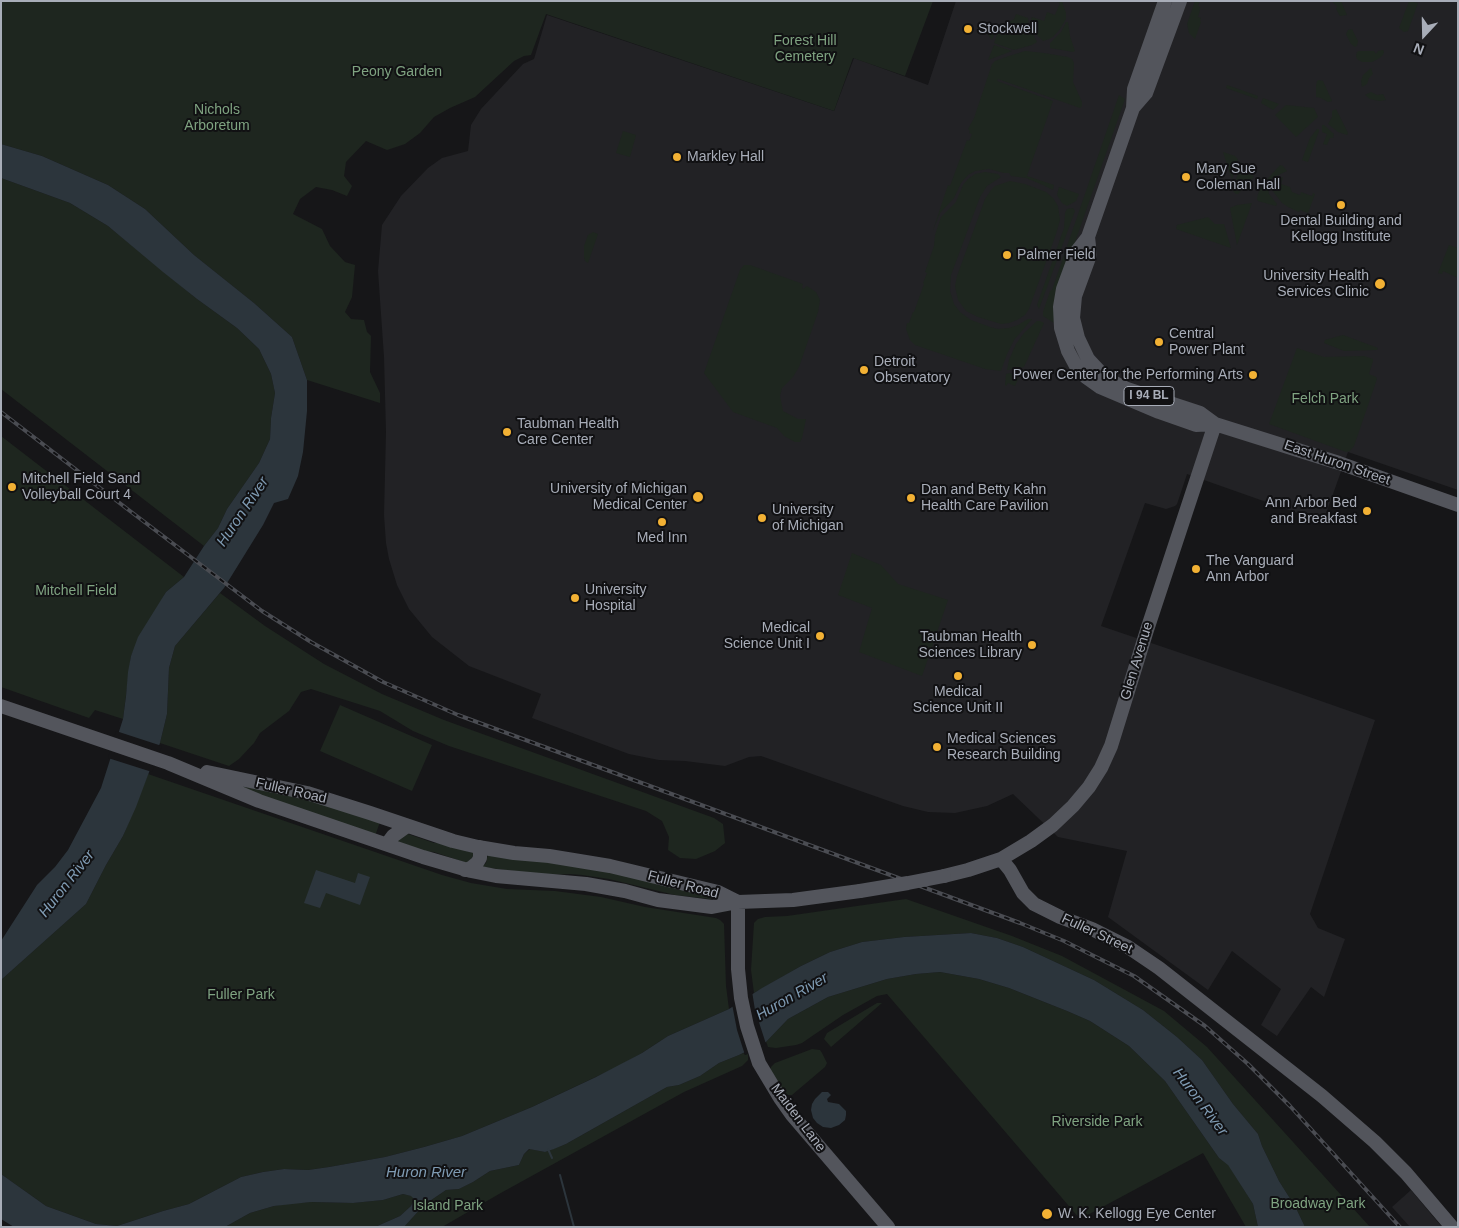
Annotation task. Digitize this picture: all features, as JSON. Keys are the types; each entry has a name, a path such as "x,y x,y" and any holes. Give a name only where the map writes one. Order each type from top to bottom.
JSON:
{"main road":[{"name":"I 94 BL","path":"1068,351 1060,320 1062,295 1077,251 1088,237 1133,108 1134,88 1165,1"},
{"name":"I 94 BL","path":"1133,108 1146,93 1180,1"},
{"name":"East Huron Street","path":"1088,237 1090,255 1075,296 1073,312 1081,346 1088,359 1103,375 1128,389 1200,413 1215,424 1338,463 1458,506"},
{"path":"1068,351 1075,350 1088,359"},
{"name":"East Huron Street","path":"1068,351 1076,366 1086,377 1106,391 1196,425 1215,424"},
{"name":"Glen Avenue","path":"1001,859 1053,825 1089,787 1101,768 1111,746 1146,630 1215,424"},
{"name":"Fuller Road","path":"1,706 168,763 259,801 465,870 496,876 586,884 625,891 658,900 712,907 738,902"},
{"name":"Fuller Road","path":"168,763 307,793 452,841 514,853 549,856 610,866 718,892 738,902"},
{"path":"387,844 393,836 407,826"},
{"path":"465,870 477,863 480,858 480,847"},
{"path":"738,902 793,900 860,891 944,876 1001,859"},
{"name":"Fuller Street","path":"1001,859 1010,870 1023,893 1034,904 1128,947 1159,968 1348,1117 1406,1173 1452,1227"},
{"name":"Maiden Lane","path":"738,902 737,955 739,984 742,1009 754,1050 780,1098 792,1115 888,1227"}],"shaded area":[{"name":"University of Michigan","path":"956,1 1458,1 1458,490 1348,452 1323,522 1187,474 1175,506 1166,509 1145,503 1101,626 1375,720 1310,914 1318,928 1345,939 1324,997 1311,987 1277,1036 1261,1025 1281,989 1232,951 1208,990 1108,917 1127,851 1058,837 1013,794 987,806 955,813 928,812 903,806 761,756 749,757 725,766 659,760 629,754 532,718 541,694 469,666 432,637 409,609 397,585 386,543 384,515 386,432 384,357 378,271 382,225 401,196 428,168 442,158 468,151 471,125 481,109 523,64 534,59 547,15 834,111 854,58 928,85"},
{"path":"1411,1190 1442,1227 1410,1227 1392,1207"}],"green space":[{"name":"Nichols Arboretum","path":"1,1 933,1 905,76 853,58 834,111 546,14 531,55 514,61 475,97 434,117 420,133 405,144 387,150 366,141 346,162 344,176 352,186 347,196 332,190 316,187 300,199 293,214 322,229 330,246 345,262 355,265 352,297 345,312 351,319 364,320 367,332 371,336 370,372 380,393 380,403 307,380 292,337 254,303 194,255 145,209 108,185 42,156 1,144"},
{"path":"1055,1 1062,1 1066,19 1053,37 1043,41 1034,32 1031,19 1032,17 1044,21 1047,12 1055,15 1060,3"},
{"path":"1195,1 1200,1 1198,17 1201,18 1201,22 1195,39 1189,33 1187,24"},
{"path":"1331,1 1341,1 1347,15 1340,16 1336,9 1337,6"},
{"path":"1409,1 1418,3 1408,31 1404,32 1399,28"},
{"path":"1016,14 1028,18 1029,26 1037,42 1014,50 994,43 999,28 1014,19"},
{"path":"1066,22 1068,22 1075,51 1073,52 1050,48 1050,43 1061,32"},
{"path":"988,25 998,26 992,40 986,32"},
{"path":"1352,29 1358,41 1355,47 1351,44 1346,34 1348,30"},
{"path":"994,45 1012,51 988,60"},
{"path":"1383,50 1383,55 1372,62 1362,62 1356,56 1359,51 1374,51 1376,54 1378,51"},
{"path":"1025,51 1072,59 1074,63 1073,82 1082,102 1080,108 998,79 997,81 1053,101 1027,176 1054,185 1053,190 1026,178 1011,176 1009,173 989,169 975,171 968,175 961,183 954,198 940,213 933,230 948,185 950,186 967,140 969,141 972,134 969,133 968,129 974,118 992,64 995,61"},
{"path":"1371,68 1373,74 1367,84 1362,87 1363,75"},
{"path":"1319,80 1323,81 1332,101 1328,102 1316,97 1316,86"},
{"path":"1227,85 1258,96 1257,99 1226,88"},
{"path":"1371,92 1377,95 1383,94 1386,100 1370,99 1365,95"},
{"path":"1119,95 1125,99 1060,285 1054,323 1043,316 1043,312"},
{"path":"1263,98 1279,104 1273,110 1261,103"},
{"path":"1286,105 1314,108 1318,117 1296,137 1275,115"},
{"path":"1336,109 1348,133 1347,135 1338,132 1328,124 1332,117 1332,111"},
{"path":"1322,125 1334,134 1327,145 1323,144 1327,134 1322,132"},
{"path":"1317,129 1319,131 1308,162 1302,160 1310,138"},
{"path":"623,131 636,135 630,157 616,153"},
{"path":"1223,152 1238,159 1232,180"},
{"path":"1241,162 1254,177 1236,194 1233,191"},
{"path":"1280,165 1287,171 1272,178 1268,185 1269,194 1277,204 1276,206 1258,201 1258,194 1262,185"},
{"path":"985,172 998,174 1001,177 987,186 980,197 951,275 950,291 954,304 960,312 971,320 990,327 998,329 1009,328 1032,319 1014,340 1001,371 985,369 915,345 910,340 906,329 924,284 927,273 925,272 941,217 956,202 963,185 968,179 975,174"},
{"path":"1283,177 1281,184 1290,187 1292,192 1300,195 1301,192 1312,196 1313,193 1315,194 1308,213 1300,210 1299,212 1288,207 1282,203 1272,190 1273,184"},
{"path":"1,178 70,203 108,226 197,299 237,328 259,349 271,374 275,393 270,439 259,463 227,509 218,528 204,546 1,389"},
{"name":"Palmer Field","path":"1010,181 1025,184 1046,192 1058,206 1060,220 1029,309 1025,315 1017,320 1001,324 966,311 958,300 955,286 985,199 995,186"},
{"path":"1059,187 1079,194 1076,201 1067,206 1062,203 1057,195"},
{"path":"1252,203 1237,245 1230,208"},
{"path":"1073,208 1075,211 1039,309 1037,305 1064,228 1065,213 1067,209"},
{"path":"1208,217 1215,224 1224,224 1231,248 1176,229 1177,225"},
{"path":"593,232 598,234 588,263 584,257 584,246 588,235"},
{"path":"1449,245 1458,248 1458,278 1443,271 1442,274 1438,273"},
{"path":"744,265 750,265 803,284 803,289 807,286 816,292 820,300 818,312 799,367 793,377 782,388 780,396 783,411 798,419 806,419 800,442 795,442 784,436 777,428 733,412 704,373 740,270"},
{"path":"1037,321 1044,323 1024,367 1007,370 1016,344 1024,333"},
{"path":"1343,335 1378,348 1377,350 1344,351 1324,343 1325,340"},
{"name":"Felch Park","path":"1297,348 1324,357 1364,356 1373,359 1369,374 1377,379 1354,446 1350,451 1346,452 1269,424"},
{"path":"1010,373 1019,377 1015,386 1008,383 1005,385 1006,374"},
{"name":"Mitchell Field","path":"1,436 184,577 166,592 131,656 123,719 95,710 89,718 1,687"},
{"path":"852,553 881,565 898,584 948,600 922,676 859,652 872,608 838,595"},
{"path":"220,593 265,626 324,664 382,694 444,720 714,818 723,824 725,843 715,851 696,859 680,858 668,850 669,837 662,821 646,811 449,746 413,731 380,711 311,689 301,692 289,711 260,733 254,743 239,759 229,766 160,743 167,714 169,668 175,646"},
{"path":"340,705 432,745 412,791 320,751"},
{"path":"196,772 296,795 380,822 375,836"},
{"name":"Fuller Park","path":"148,774 442,875 471,883 507,889 555,891 601,897 645,907 716,918 724,924 726,986 729,1009 668,1036 619,1066 532,1107 462,1136 424,1147 385,1157 329,1167 308,1170 284,1169 241,1177 189,1204 117,1226 96,1224 46,1206 1,1174 1,980 86,904 123,836"},
{"path":"408,834 473,853 473,857 468,862 464,862 434,852 421,851 396,843 396,839"},
{"path":"488,854 583,865 715,898 675,895 609,879 582,875 546,875 481,867 486,863"},
{"name":"Broadway Park","path":"906,899 1012,936 1062,956 1164,1011 1207,1047 1370,1227 1305,1227 1296,1208 1279,1181 1258,1134 1233,1104 1202,1060 1143,1010 1094,980 1023,947 997,938 971,933 904,937 862,942 830,952 754,993 751,970 754,923 758,919"},
{"name":"Riverside Park","path":"940,972 979,979 1009,988 1090,1021 1129,1046 1165,1081 1219,1158 1228,1164 1253,1204 1258,1227 1246,1227 1203,1153 1080,1219 887,994 877,996 843,1015 802,1043 776,1048 768,1047 766,1042 788,1019 828,997 887,979"},
{"path":"877,1003 882,1003 831,1047 824,1039 827,1033"},
{"path":"812,1049 820,1050 827,1063 825,1067 792,1095 785,1095 770,1070 771,1067 775,1063"},
{"name":"Island Park","path":"744,1053 745,1055 748,1054 748,1060 742,1066 684,1092 442,1227 404,1227 424,1205 446,1190 459,1189 490,1171 519,1165 524,1154 530,1149 545,1152 566,1144 667,1087 679,1085 700,1076 719,1063"},
{"name":"Island Park","path":"403,1194 412,1196 414,1199 411,1206 400,1216 375,1227 225,1227 250,1213 274,1206 311,1202 353,1203 383,1200"}],"water":[{"name":"Huron River","path":"1,144 42,156 108,185 145,209 194,255 254,303 292,337 307,380 307,411 303,452 298,476 288,499 274,503 263,525 224,588 175,646 169,668 167,714 160,743 123,836 86,904 1,980 1,941 37,885 55,867 68,850 101,788 123,719 128,672 131,656 138,637 166,592 184,577 259,463 270,439 275,393 271,374 259,349 237,328 197,299 108,226 70,203 1,178"},
{"path":"316,870 355,883 358,873 370,877 360,905 326,893 320,908 304,903"},
{"name":"Huron River","path":"971,933 997,938 1023,947 1094,980 1143,1010 1177,1037 1202,1060 1233,1104 1258,1134 1279,1181 1296,1208 1305,1227 1258,1227 1253,1204 1228,1165 1219,1158 1165,1081 1129,1046 1090,1021 1009,988 979,979 940,972 887,979 828,997 788,1019 766,1042 719,1063 700,1076 679,1085 667,1087 566,1144 545,1152 529,1149 524,1154 519,1165 490,1171 459,1189 446,1190 424,1205 404,1227 375,1227 400,1216 411,1206 414,1199 403,1194 383,1200 353,1203 311,1202 274,1206 250,1213 225,1227 14,1227 1,1219 1,1174 46,1206 96,1224 117,1226 189,1204 241,1177 284,1169 308,1170 385,1157 462,1136 532,1107 596,1077 642,1053 668,1036 729,1009 762,988 830,952 862,942 904,937"},
{"path":"822,1092 828,1092 831,1095 827,1099 828,1102 839,1104 846,1111 845,1120 839,1125 831,1128 823,1127 813,1118 812,1104"}],"pier":[{"path":"116,731 162,746 152,772 108,758"},
{"path":"752,991 755,1010 766,1044 745,1055 737,1030 732,1004"}],"waterway":[{"path":"548,1149 552,1158"},
{"path":"560,1175 574,1227"}],"railway":[{"path":"1,412 262,611 311,642 383,682 458,715 1020,923 1064,941 1134,976 1205,1026 1248,1064 1290,1106 1400,1227"}],"place":[{"name":"Stockwell","path":"968,29"},
{"name":"Markley Hall","path":"677,157"},
{"name":"Mary Sue Coleman Hall","path":"1186,177"},
{"name":"Dental Building and Kellogg Institute","path":"1341,205"},
{"name":"Palmer Field","path":"1007,255"},
{"name":"University Health Services Clinic","path":"1380,284"},
{"name":"Central Power Plant","path":"1159,342"},
{"name":"Detroit Observatory","path":"864,370"},
{"name":"Power Center for the Performing Arts","path":"1253,375"},
{"name":"Taubman Health Care Center","path":"507,432"},
{"name":"Mitchell Field Sand Volleyball Court 4","path":"12,487"},
{"name":"University of Michigan Medical Center","path":"698,497"},
{"name":"Dan and Betty Kahn Health Care Pavilion","path":"911,498"},
{"name":"Ann Arbor Bed and Breakfast","path":"1367,511"},
{"name":"University of Michigan","path":"762,518"},
{"name":"Med Inn","path":"662,522"},
{"name":"The Vanguard Ann Arbor","path":"1196,569"},
{"name":"University Hospital","path":"575,598"},
{"name":"Medical Science Unit I","path":"820,636"},
{"name":"Taubman Health Sciences Library","path":"1032,645"},
{"name":"Medical Science Unit II","path":"958,676"},
{"name":"Medical Sciences Research Building","path":"937,747"},
{"name":"W. K. Kellogg Eye Center","path":"1047,1214"}],"park label":[{"name":"Forest Hill Cemetery","path":"805,49"},
{"name":"Peony Garden","path":"397,72"}]}
